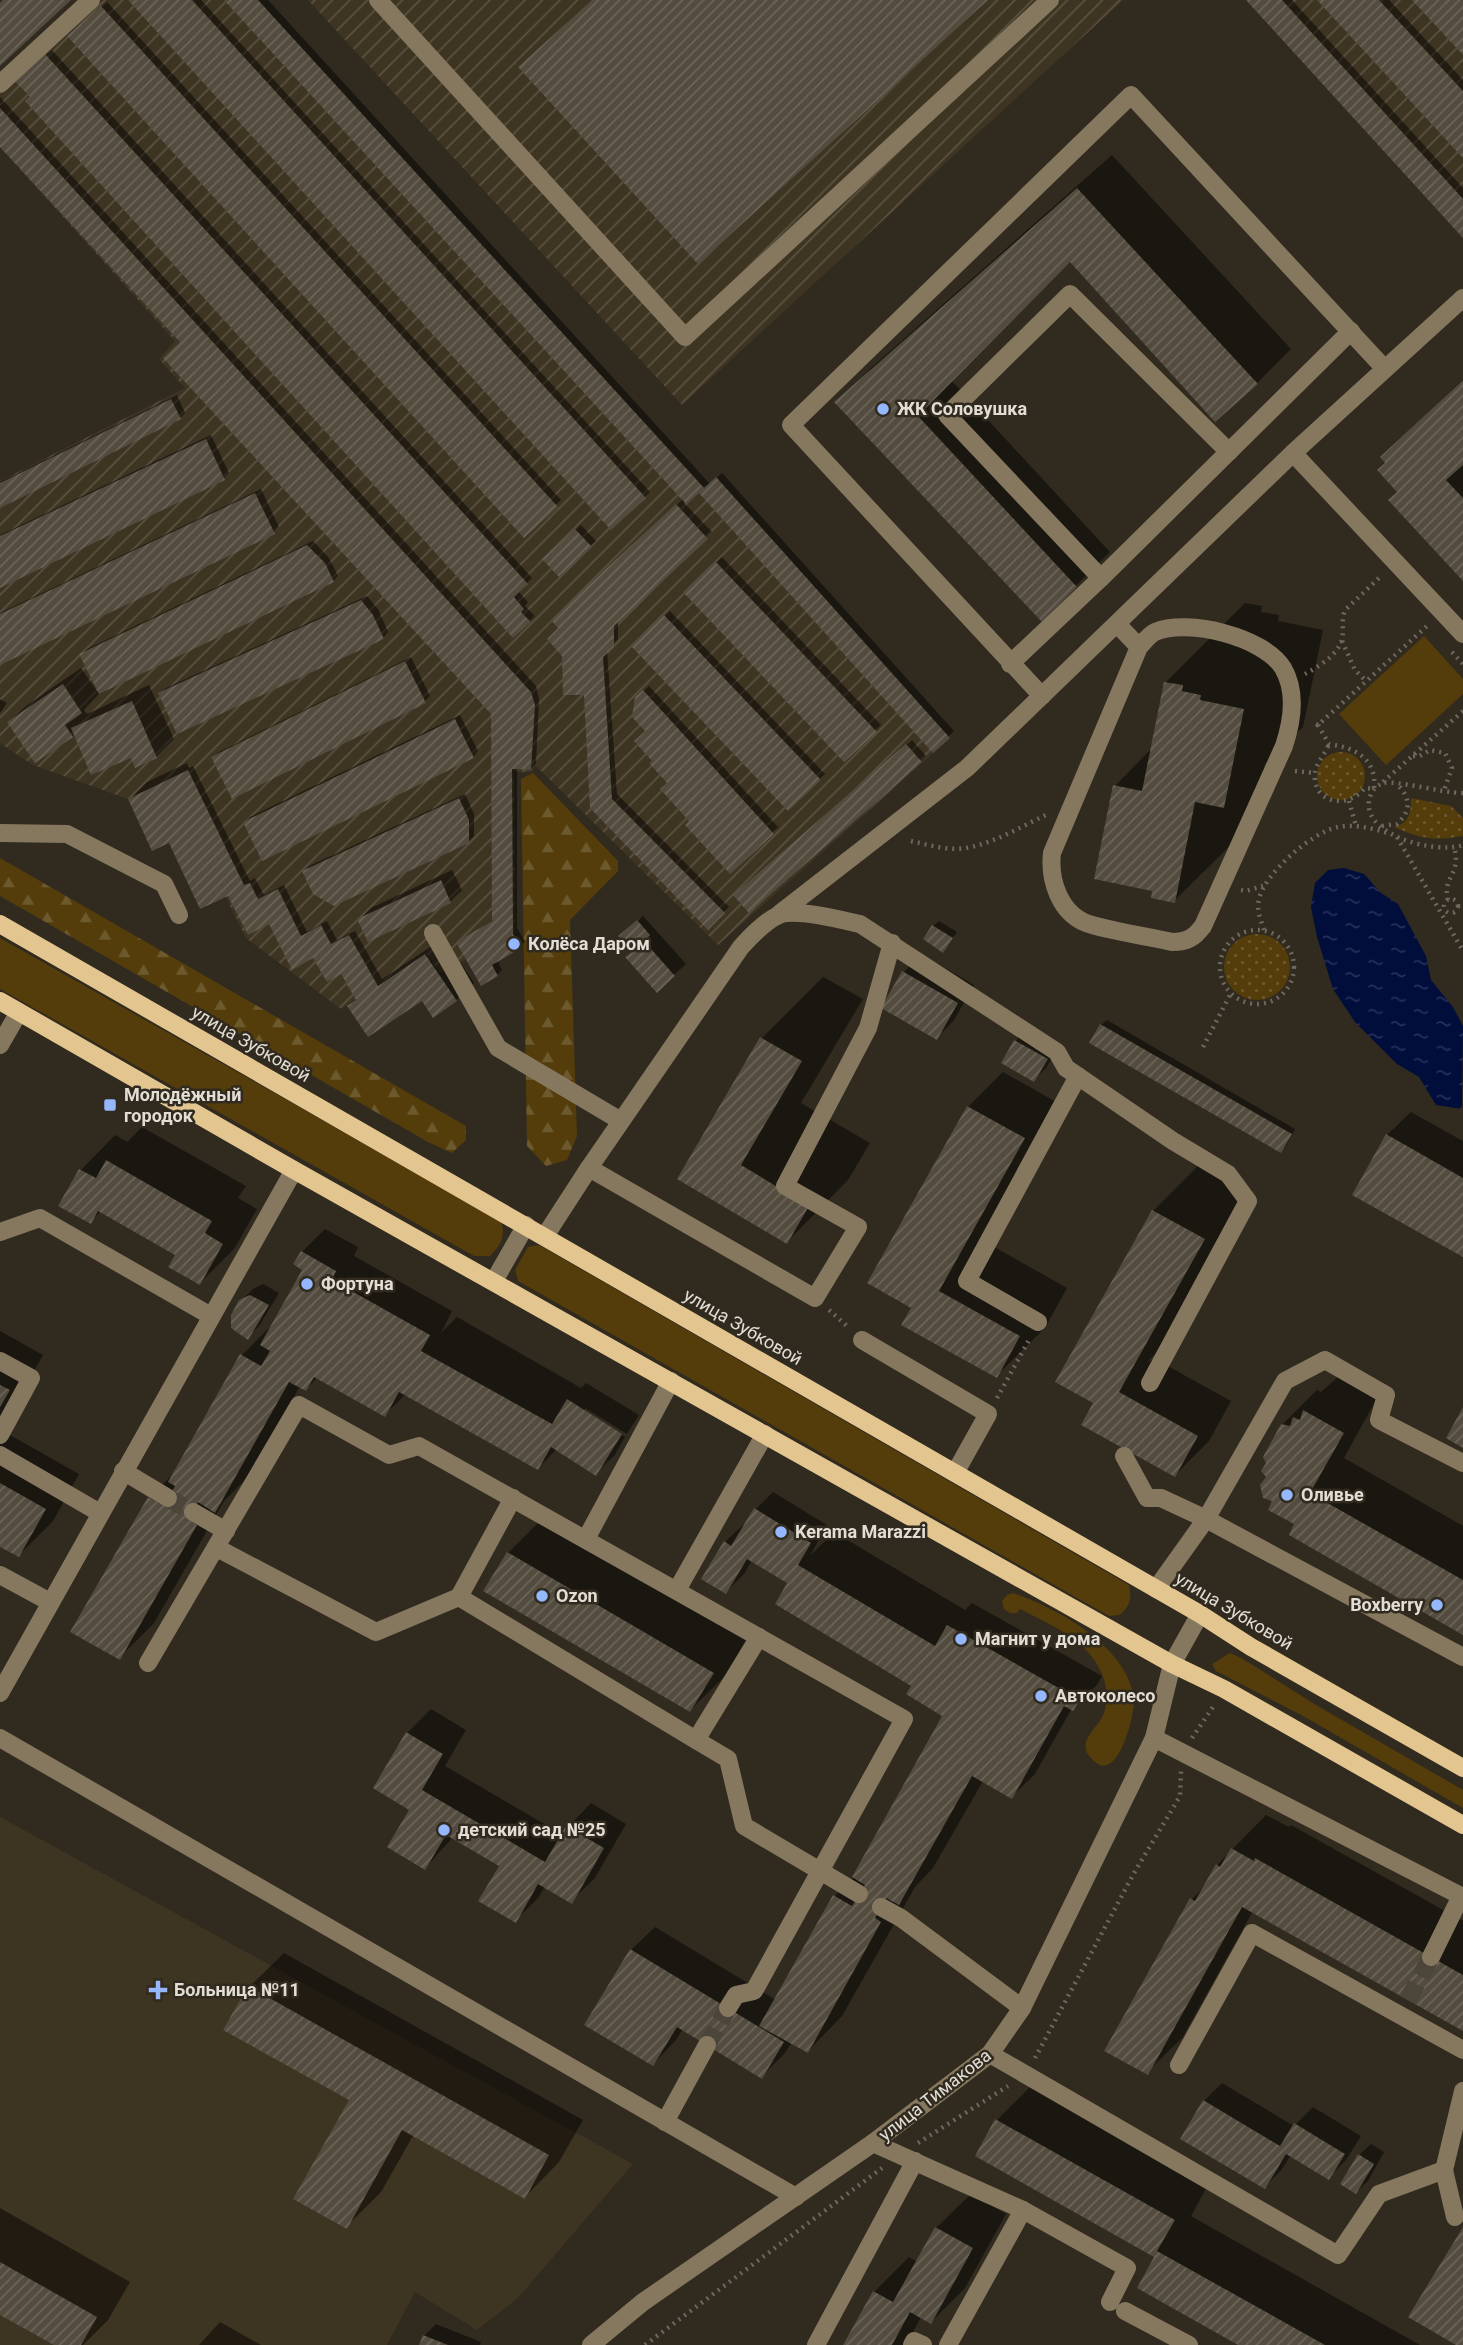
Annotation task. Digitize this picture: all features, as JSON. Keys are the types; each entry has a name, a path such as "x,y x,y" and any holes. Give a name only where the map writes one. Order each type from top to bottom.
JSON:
{"main road":[{"name":"улица Зубковой","path":"0,924 1463,1768"},
{"path":"0,1001 294,1170 1463,1825"}],"street":[{"path":"0,84 91,0"},
{"path":"378,0 685,337 1050,0"},
{"path":"1042,696 791,425 1131,95 1385,369"},
{"path":"1101,579 947,415 1070,293 1229,452"},
{"path":"545,1236 741,947 779,914 967,768 1293,453 1463,298"},
{"path":"1010,664 1101,579 1351,331"},
{"path":"1293,453 1463,634"},
{"path":"1117,624 1139,647"},
{"path":"1175,627 1205,629 1240,638 1266,652 1283,668 1288,682 1293,705 1284,746 1203,926 1196,936 1185,942 1172,942 1086,923 1072,914 1060,898 1050,868 1052,853 1139,647 1153,633 1175,627"},
{"path":"0,833 67,834 164,884 179,915"},
{"path":"779,914 822,915 860,924 1057,1052 1066,1068 1228,1174 1248,1201 1150,1383"},
{"path":"433,933 499,1048 621,1121"},
{"path":"589,1168 816,1298 858,1227 785,1186 868,1028 892,943"},
{"path":"0,1045 19,1012"},
{"path":"1038,1322 967,1281 1078,1076"},
{"path":"0,1693 294,1170"},
{"path":"0,1232 40,1218 211,1315"},
{"path":"494,1282 526,1226"},
{"path":"862,1340 988,1414 955,1473"},
{"path":"1156,1589 1206,1519 1285,1381 1325,1360 1386,1395 1379,1420 1463,1463"},
{"path":"0,1361 31,1378 0,1435"},
{"path":"586,1539 671,1381"},
{"path":"148,1663 299,1405 389,1455 419,1446 904,1719 754,1991 736,1995 728,2008"},
{"path":"677,1590 765,1434"},
{"path":"0,1455 100,1513"},
{"path":"1125,1456 1147,1498 1161,1498 1206,1519 1463,1657"},
{"path":"123,1471 169,1498"},
{"path":"216,1548 376,1632 459,1597 513,1498"},
{"path":"192,1512 226,1531"},
{"path":"0,1576 50,1602"},
{"path":"459,1597 728,1759 744,1826 859,1894"},
{"name":"улица Тимакова","path":"591,2345 643,2302 873,2143 990,2054 1022,2008 1154,1738 1172,1664 1200,1614"},
{"path":"696,1741 759,1637"},
{"path":"0,1738 796,2197"},
{"path":"1154,1738 1462,1897 1431,1957"},
{"path":"881,1907 901,1918 1022,2008"},
{"path":"1179,2065 1252,1933 1404,2008 1463,2050"},
{"path":"665,2122 707,2045"},
{"path":"990,2054 1338,2255 1380,2194 1444,2170"},
{"path":"1455,2217 1444,2170 1463,2091"},
{"path":"873,2143 1023,2210 1127,2268 1118,2306 1189,2345"},
{"path":"816,2345 915,2161"},
{"path":"948,2345 1023,2210"},
{"path":"912,2345 914,2341 923,2345"}],"path":[{"path":"1366,681 1355,670 1342,640 1345,610 1380,576 1389,586"},
{"path":"1418,616 1436,635"},
{"path":"1318,724 1427,626"},
{"path":"1288,682 1325,662 1342,640"},
{"path":"1445,645 1463,664"},
{"path":"1308,722 1318,724 1329,744 1315,773 1316,784 1329,799 1349,801 1365,788 1374,789 1463,711"},
{"path":"1329,744 1350,748 1363,755 1373,768 1374,789 1368,804 1370,813 1380,826 1410,842 1436,848 1463,845"},
{"path":"1413,755 1420,756 1430,750 1445,753 1452,768 1443,793"},
{"path":"1381,783 1443,793 1463,793"},
{"path":"1380,826 1397,824 1408,809 1408,800 1397,784"},
{"path":"1349,801 1356,826"},
{"path":"911,841 942,848 965,848 992,841 1074,802"},
{"path":"1264,930 1258,913 1258,900 1264,886 1282,866 1321,833 1339,827 1356,826 1394,835 1462,949"},
{"path":"1454,847 1457,866 1447,886 1448,900 1444,905 1448,912 1458,908"},
{"path":"1448,900 1454,900 1458,908"},
{"path":"1448,925 1458,908"},
{"path":"1264,930 1275,934 1291,952 1294,963 1289,985 1282,995 1261,1004 1250,1003 1231,993 1223,982 1220,971 1224,948 1241,933 1264,930"},
{"path":"1203,1046 1231,993"},
{"path":"816,1298 862,1340"},
{"path":"988,1414 1038,1322"}],"shaded area":[{"path":"101,0 258,0 704,487 716,477 950,738 718,945 535,765 532,772 514,772 515,934 440,973 426,953 341,1009 246,938 169,780 128,799 33,765 0,743 0,481 185,388 159,359 175,341 0,147 0,92"},
{"path":"308,0 1123,0 682,405"},
{"path":"1246,0 1463,0 1463,238"},
{"name":"Больница №11","path":"0,1817 633,2164 518,2298 477,2330 415,2292 387,2345 0,2345"}],"green space":[{"path":"1424,636 1463,679 1463,694 1386,765 1339,714"},
{"path":"1341,752 1358,759 1365,776 1358,793 1341,800 1324,793 1317,776 1324,759"},
{"path":"533,773 618,861 618,871 570,920 577,1136 567,1160 546,1166 527,1146 521,779"},
{"path":"1411,798 1451,806 1463,818 1463,836 1428,838 1394,827 1408,817"},
{"path":"0,858 466,1126 466,1140 452,1153 428,1142 0,896"},
{"path":"1250,934 1264,934 1276,939 1285,948 1290,967 1288,980 1281,991 1264,1000 1250,1000 1238,995 1229,986 1224,974 1224,960 1229,948 1238,939"},
{"path":"0,938 501,1221 503,1236 500,1244 490,1256 474,1256 0,989"},
{"path":"539,1245 1129,1585 1128,1605 1120,1615 1109,1616 518,1281 515,1270 528,1247"},
{"path":"1013,1593 1045,1606 1078,1625 1106,1648 1127,1676 1134,1696 1130,1726 1121,1750 1108,1765 1100,1765 1092,1759 1086,1748 1087,1738 1102,1716 1107,1700 1103,1677 1097,1663 1076,1641 1062,1632 1020,1609 1017,1613 1010,1613 1004,1609 1002,1601"},
{"path":"1230,1653 1463,1790 1463,1808 1303,1716 1216,1671 1212,1664"}],"water":[{"path":"1344,868 1364,874 1381,893 1398,904 1426,956 1431,980 1453,1007 1463,1026 1462,1109 1436,1105 1419,1077 1397,1064 1355,1022 1333,989 1311,907 1315,883 1328,870"}],"building":[{"path":"3,0 71,0 0,66 0,3"},
{"path":"128,0 192,0 646,498 611,530"},
{"path":"224,0 258,0 704,488 716,477 950,738 933,753 699,493 686,504"},
{"path":"592,0 988,0 698,264 518,67"},
{"path":"1246,0 1282,0 1463,199 1463,238"},
{"path":"1317,0 1379,0 1463,91 1463,158"},
{"path":"1412,0 1463,0 1463,55"},
{"path":"101,6 558,507 524,538 67,36"},
{"path":"45,54 528,584 514,597 524,609 521,612 531,622 513,638 25,101 30,97 15,81"},
{"path":"0,108 531,692 535,705 531,770 512,769 513,934 521,948 492,965 498,976 481,986 456,942 492,921 491,714 163,358 180,342 0,147"},
{"name":"ЖК Соловушка","path":"1077,188 1258,384 1215,422 1070,262 918,416 1077,587 1042,622 834,402"},
{"path":"1463,380 1463,465 1446,480 1463,498 1463,581 1388,500 1397,492 1377,470 1385,463 1380,457"},
{"path":"171,399 181,419 0,508 0,483"},
{"path":"206,439 225,480 0,588 0,536"},
{"path":"255,493 275,534 0,665 0,614"},
{"path":"676,504 708,539 614,626 614,646 603,657 612,799 725,913 708,930 590,808 584,695 563,695 562,656 547,639 558,628 551,620"},
{"path":"575,529 592,547 559,577 542,559"},
{"path":"307,545 325,563 334,582 99,694 79,654"},
{"path":"715,561 877,732 844,762 683,592"},
{"path":"361,600 373,615 384,639 177,734 158,693"},
{"path":"664,615 821,780 788,811 631,646"},
{"path":"405,661 426,703 232,799 211,757"},
{"path":"1164,682 1183,685 1182,691 1201,695 1200,700 1244,709 1224,808 1195,802 1175,903 1151,898 1152,891 1094,879 1113,785 1142,791"},
{"path":"63,684 82,713 65,725 73,737 35,763 7,722"},
{"path":"643,690 774,834 730,874 685,825 689,821 660,789 667,783 634,741 645,731 632,717 635,697"},
{"path":"132,701 157,758 135,768 131,758 91,775 71,728"},
{"path":"455,719 474,758 262,861 243,822"},
{"path":"906,744 922,762 749,913 733,895"},
{"path":"188,770 244,885 250,883 258,899 278,889 301,936 321,925 331,944 349,935 378,986 425,954 457,1001 433,1018 422,1001 368,1037 347,1006 356,1000 341,974 327,982 313,958 292,970 269,924 248,935 228,896 200,909 169,843 152,851 128,799"},
{"path":"459,798 469,820 469,843 334,906 313,894 302,871"},
{"path":"441,880 451,903 368,942 357,919"},
{"path":"637,920 650,935 644,941 675,976 657,993 625,957 632,952 618,936"},
{"path":"932,925 953,938 943,953 923,939"},
{"path":"902,971 958,1003 937,1040 881,1008"},
{"path":"1100,1024 1292,1134 1281,1153 1089,1043"},
{"path":"760,1037 802,1061 741,1165 809,1206 787,1244 677,1179"},
{"path":"1014,1040 1048,1059 1034,1082 1001,1063"},
{"path":"967,1106 1025,1138 939,1291 1020,1336 997,1378 901,1325 911,1308 867,1283"},
{"path":"1386,1134 1463,1178 1463,1257 1352,1195"},
{"path":"106,1160 212,1221 205,1233 223,1244 200,1285 168,1267 175,1255 98,1211 91,1224 58,1206 79,1169 96,1178"},
{"path":"1152,1210 1205,1239 1119,1392 1198,1436 1175,1477 1081,1425 1093,1403 1055,1382"},
{"path":"301,1251 336,1271 332,1280 430,1335 421,1351 552,1424 567,1399 622,1434 596,1476 551,1447 538,1470 399,1392 385,1417 314,1377 306,1391 289,1382 215,1513 198,1502 188,1519 197,1525 120,1660 70,1632 148,1497 164,1506 175,1486 168,1482 240,1354 261,1366 270,1351 260,1345 302,1270 293,1264"},
{"path":"250,1295 269,1305 248,1340 231,1328 231,1315 239,1300"},
{"path":"0,1385 10,1390 0,1407"},
{"path":"1463,1407 1463,1448 1446,1438"},
{"path":"1303,1410 1344,1433 1310,1493 1463,1580 1463,1635 1289,1535 1294,1524 1268,1510 1272,1501 1263,1498 1260,1485 1266,1477 1261,1471 1266,1463 1263,1457 1281,1424 1290,1426 1293,1417 1300,1420"},
{"path":"0,1483 46,1509 19,1557 0,1547"},
{"path":"754,1508 811,1543 798,1565 935,1646 947,1625 1080,1700 1073,1711 1064,1706 1012,1799 972,1776 899,1905 886,1898 875,1918 881,1922 808,2053 759,2026 833,1895 852,1906 865,1885 852,1877 942,1716 906,1694 911,1686 775,1604 787,1583 747,1559 726,1594 701,1579 724,1541 731,1546"},
{"path":"507,1552 714,1673 690,1712 483,1591"},
{"name":"детский сад №25","path":"406,1732 443,1754 422,1790 545,1862 566,1826 604,1848 572,1904 538,1884 516,1923 478,1901 499,1866 446,1835 425,1870 387,1847 409,1810 373,1788"},
{"path":"1231,1848 1254,1861 1255,1858 1463,1975 1463,2031 1242,1907 1148,2075 1104,2051 1190,1898 1195,1901 1216,1864 1220,1867"},
{"path":"630,1949 784,2042 762,2079 677,2027 653,2066 584,2025"},
{"path":"248,1986 549,2155 525,2199 402,2130 347,2229 293,2199 349,2100 223,2030"},
{"path":"1203,2100 1280,2146 1294,2123 1345,2154 1329,2180 1286,2154 1265,2189 1180,2139"},
{"path":"995,2119 1175,2220 1157,2251 1325,2345 1238,2345 1137,2288 1154,2257 975,2156"},
{"path":"1358,2154 1374,2164 1356,2194 1340,2184"},
{"path":"935,2227 973,2248 931,2324 910,2312 892,2345 843,2345 873,2291 893,2302"},
{"path":"1463,2227 1463,2345 1456,2345 1408,2317"},
{"path":"0,2262 97,2317 81,2345 54,2345 0,2315"},
{"path":"423,2335 448,2345 419,2345"}],"tunnel":[{"path":"168,1498 193,1512"},
{"path":"1408,2000 1431,1957"},
{"path":"707,2045 728,2008"}],"place":[{"name":"ЖК Соловушка","path":"883,409"},
{"name":"Колёса Даром","path":"514,944"},
{"name":"Молодёжный городок","path":"110,1105"},
{"name":"Фортуна","path":"307,1284"},
{"name":"Оливье","path":"1287,1495"},
{"name":"Kerama Marazzi","path":"781,1532"},
{"name":"Ozon","path":"542,1596"},
{"name":"Boxberry","path":"1437,1605"},
{"name":"Магнит у дома","path":"961,1639"},
{"name":"Автоколесо","path":"1041,1696"},
{"name":"детский сад №25","path":"444,1830"},
{"name":"Больница №11","path":"158,1990"}]}
